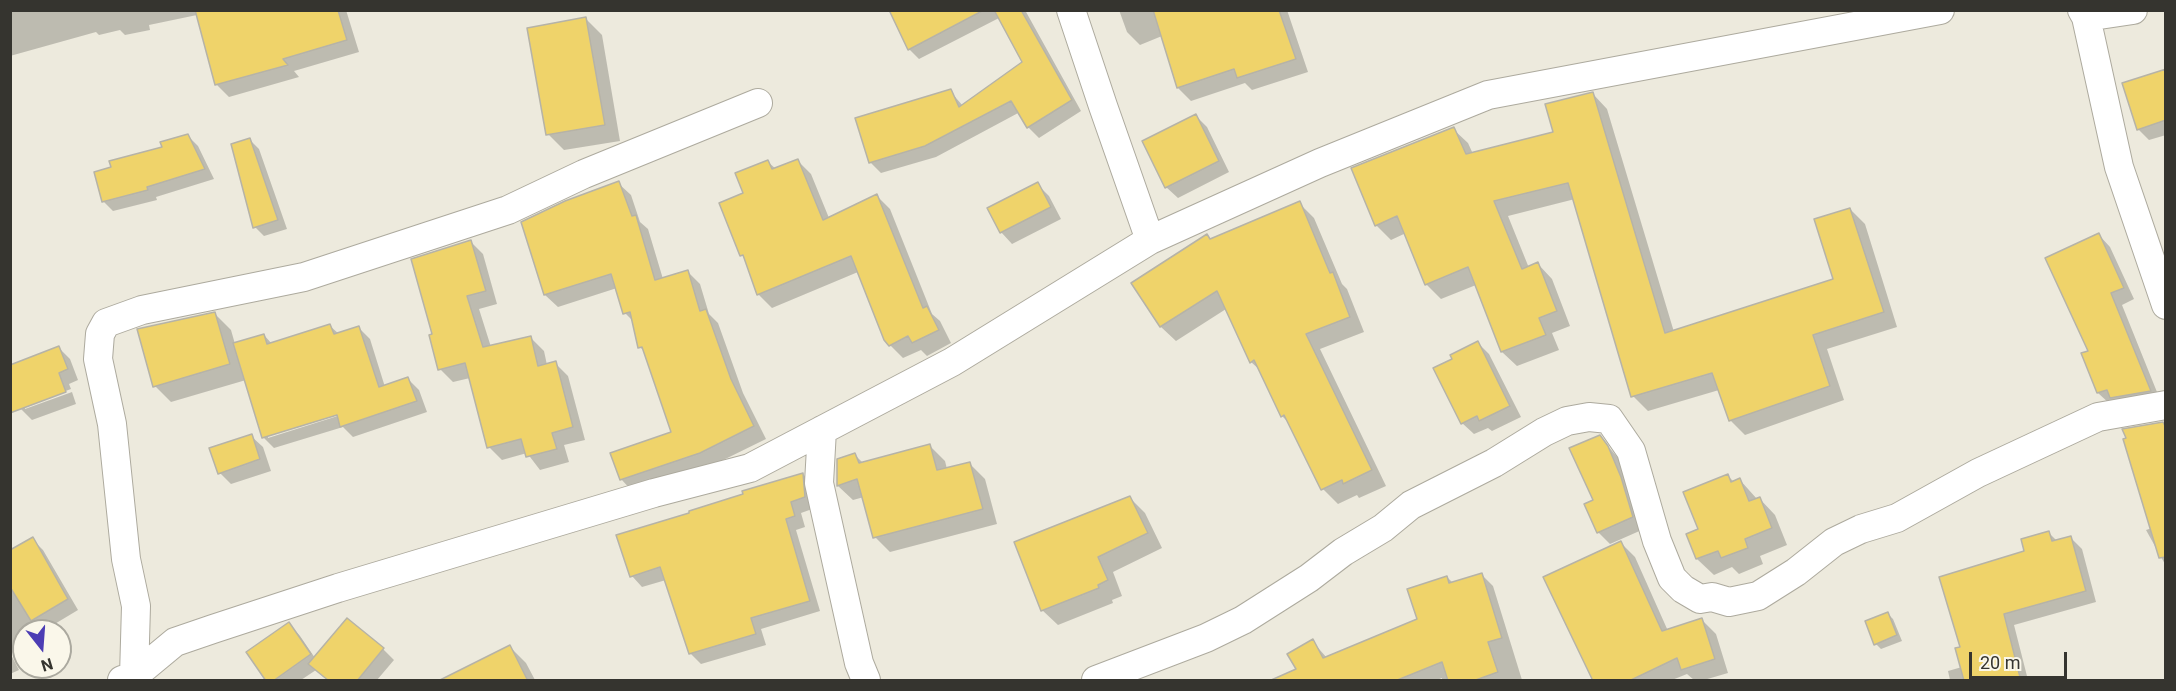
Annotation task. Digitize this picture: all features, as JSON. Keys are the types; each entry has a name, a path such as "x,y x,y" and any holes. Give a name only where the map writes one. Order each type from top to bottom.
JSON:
{"street":[{"path":"1071,10 1150,240"},
{"path":"128,678 175,642 338,588 654,493 750,468 952,362 1150,240 1320,163 1488,95 1940,10"},
{"path":"2133,10 2084,14 2119,167 2166,305"},
{"path":"128,678 136,606 126,559 112,424 98,358 100,334 106,323 142,310 303,277 508,210 584,174 758,103"},
{"path":"1096,681 1206,638 1243,620 1309,578 1343,552 1383,528 1411,505 1494,463 1544,432 1567,421 1589,417 1609,419 1631,451 1658,541 1672,578 1683,589 1700,599 1712,597 1729,602 1758,596 1796,572 1834,542 1861,529 1897,518 1978,473 2098,417 2166,405"},
{"path":"822,430 819,483 859,663 866,681"},
{"path":"781,453 819,483"},
{"path":"136,606 175,642"}],"building":[{"path":"195,10 338,10 347,40 283,59 288,65 215,85"},
{"path":"889,10 984,10 908,50"},
{"path":"994,10 1021,10 1072,100 1027,128 1011,101 925,146 869,163 855,118 951,89 959,107 1022,62"},
{"path":"1153,10 1279,10 1296,59 1237,78 1234,69 1177,88"},
{"path":"586,17 605,125 546,135 527,28"},
{"path":"2166,69 2166,120 2137,130 2122,83"},
{"path":"1593,92 1665,333 1833,279 1814,219 1850,208 1884,312 1813,335 1830,386 1729,421 1712,373 1631,397 1568,183 1494,201 1522,269 1538,262 1557,311 1539,318 1546,335 1501,352 1468,267 1425,285 1397,216 1375,226 1351,168 1454,127 1466,154 1553,132 1545,104"},
{"path":"1196,114 1219,161 1165,188 1142,141"},
{"path":"188,134 205,169 147,187 148,190 102,202 94,172 111,167 109,161 162,147 160,142"},
{"path":"250,138 278,220 253,228 231,144"},
{"path":"798,159 823,220 877,194 923,308 927,306 939,330 912,343 908,336 889,346 884,340 851,256 757,295 743,255 740,256 719,203 743,193 735,173 768,160 772,169"},
{"path":"619,181 632,216 636,215 655,280 688,270 700,311 706,309 731,379 754,426 700,453 620,480 610,453 671,432 642,347 638,348 630,312 623,314 611,274 544,295 521,222 565,201"},
{"path":"1038,182 1051,207 1000,233 987,208"},
{"path":"1300,201 1330,273 1333,272 1350,317 1306,334 1372,470 1343,484 1342,480 1321,490 1284,415 1281,417 1254,360 1250,363 1217,291 1160,327 1131,283 1207,234 1210,239"},
{"path":"2099,233 2124,288 2111,293 2151,391 2110,398 2107,390 2097,393 2081,353 2088,351 2045,258"},
{"path":"471,240 486,291 467,296 483,347 531,336 538,366 556,361 573,427 552,433 557,449 526,457 521,439 487,448 465,363 438,370 429,335 432,334 411,259"},
{"path":"215,312 230,364 153,387 137,329"},
{"path":"330,324 334,334 359,326 379,387 408,377 417,401 340,427 337,415 262,438 233,343 264,334 267,344"},
{"path":"1478,341 1510,406 1479,421 1477,416 1461,424 1433,368 1452,359 1450,355"},
{"path":"59,346 68,369 59,373 66,392 10,413 10,365"},
{"path":"2163,422 2166,428 2166,557 2159,558 2122,429"},
{"path":"252,434 260,459 218,474 209,448"},
{"path":"1600,435 1608,446 1621,477 1633,517 1597,533 1584,504 1593,500 1569,448"},
{"path":"930,444 937,470 970,462 983,509 873,538 857,479 837,486 837,459 855,453 859,463"},
{"path":"803,473 805,497 791,502 795,516 786,519 810,601 751,618 756,634 689,654 660,567 630,577 616,535 689,513 689,511 743,494 742,491"},
{"path":"1728,474 1731,482 1740,478 1749,501 1760,497 1772,528 1745,539 1748,548 1721,558 1718,551 1696,559 1686,534 1698,529 1683,492"},
{"path":"1130,496 1148,533 1098,557 1108,580 1098,585 1099,588 1041,611 1014,542"},
{"path":"2049,531 2052,541 2071,536 2086,591 2004,614 2021,681 1964,681 1955,648 1960,647 1939,577 2024,551 2021,539"},
{"path":"33,537 68,599 34,619 30,619 10,587 10,550"},
{"path":"1621,541 1662,631 1702,618 1715,659 1681,670 1677,658 1629,681 1593,681 1543,577"},
{"path":"1482,573 1502,638 1488,642 1498,672 1473,681 1448,681 1442,662 1395,681 1269,681 1296,669 1287,654 1313,639 1323,658 1417,619 1407,589 1447,576 1449,583"},
{"path":"1888,612 1897,635 1874,645 1865,621"},
{"path":"347,618 384,648 357,681 329,681 308,664"},
{"path":"289,622 311,654 273,681 266,681 246,652"},
{"path":"510,645 528,681 438,681"}]}
